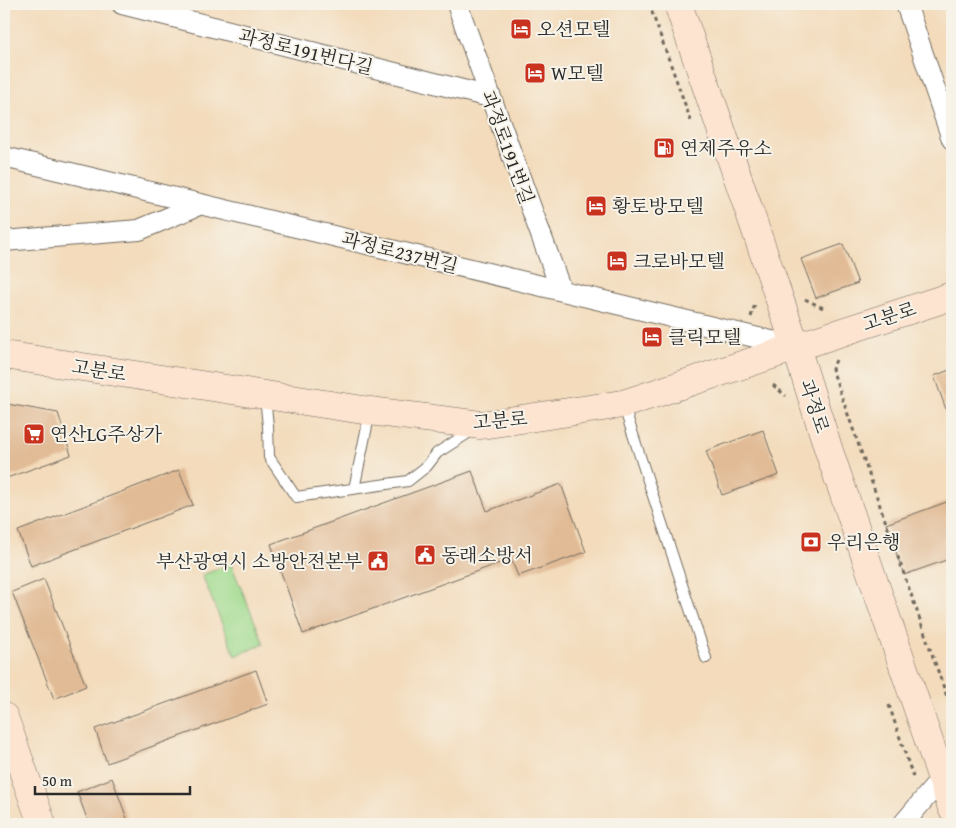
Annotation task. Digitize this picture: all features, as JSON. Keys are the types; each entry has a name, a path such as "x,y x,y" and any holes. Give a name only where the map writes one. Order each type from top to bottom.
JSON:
{"main road":[{"name":"과정로","path":"678,4 796,347 832,461 947,776 952,808"},
{"name":"고분로","path":"4,355 265,396 481,425 624,404 952,296"},
{"path":"4,717 42,824"}],"street":[{"name":"과정로191번다길","path":"122,4 490,97"},
{"name":"과정로191번길","path":"457,4 561,290"},
{"path":"906,4 952,139"},
{"name":"과정로237번길","path":"4,157 796,347"},
{"path":"4,241 139,230 201,204"},
{"path":"903,824 947,776"}],"lane":[{"path":"265,396 269,457 296,498 408,481 427,466 437,453 481,425"},
{"path":"624,404 706,658"},
{"path":"354,489 370,411"}],"path":[{"path":"799,296 825,308"},
{"path":"839,352 832,369 952,710"}],"green space":[{"path":"231,564 264,644 235,656 202,575"}],"building":[{"path":"843,244 858,283 816,298 801,259"},
{"path":"952,369 952,426 934,376"},
{"name":"연산LG주상가","path":"7,404 58,413 71,455 4,479 4,406"},
{"path":"763,430 779,475 722,495 706,451"},
{"path":"179,470 193,505 31,566 18,531"},
{"name":"동래소방서","path":"472,471 487,511 561,484 586,552 518,576 511,559 303,634 271,544"},
{"path":"952,500 952,558 904,575 886,524"},
{"path":"44,579 86,686 54,699 12,592"},
{"path":"256,670 268,704 107,763 95,729"},
{"path":"112,778 129,824 89,824 77,792"}],"place":[{"name":"오션모텔","path":"521,29"},
{"name":"W모텔","path":"535,73"},
{"name":"연제주유소","path":"664,148"},
{"name":"황토방모텔","path":"596,206"},
{"name":"크로바모텔","path":"617,261"},
{"name":"클릭모텔","path":"652,337"},
{"name":"연산LG주상가","path":"34,434"},
{"name":"우리은행","path":"811,542"},
{"name":"동래소방서","path":"425,555"},
{"name":"부산광역시 소방안전본부","path":"378,561"}]}
